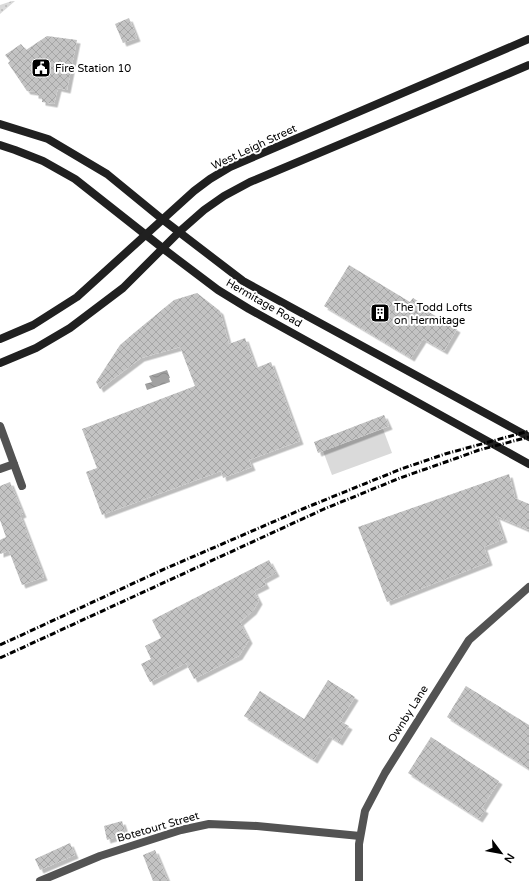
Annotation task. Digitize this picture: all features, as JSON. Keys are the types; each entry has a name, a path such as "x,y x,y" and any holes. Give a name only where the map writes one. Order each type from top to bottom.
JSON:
{"street":[{"name":"West Leigh Street","path":"0,339 33,325 77,297 194,190 230,167 529,39"},
{"path":"0,363 36,348 70,328 123,288 179,232 204,210 224,196 250,182 529,65"},
{"name":"Hermitage Road","path":"0,124 48,139 107,174 162,219 243,281 529,437"},
{"name":"Hermitage Road","path":"0,145 43,161 76,179 162,248 218,290 249,309 529,464"},
{"path":"0,426 22,486"},
{"path":"0,469 14,464"},
{"name":"Ownby Lane","path":"359,881 360,836 365,811 378,785 469,640 529,587"},
{"name":"Botetourt Street","path":"40,881 100,856 181,830 209,824 257,826 360,836"}],"shaded area":[{"path":"15,1 0,14 0,5"},
{"path":"383,429 392,453 332,475 323,451"}],"water":[{"path":"167,370 170,382 147,390 145,384 152,382 149,376"}],"building":[{"path":"129,18 137,38 123,43 115,24"},
{"name":"Fire Station 10","path":"47,36 77,40 67,90 58,88 54,104 42,102 42,96 35,95 35,92 27,91 8,63 10,61 5,55 21,44 26,50"},
{"name":"The Todd Lofts on Hermitage","path":"349,265 410,302 413,298 421,303 419,306 457,329 444,351 423,339 411,358 324,306"},
{"path":"197,293 220,311 229,344 245,338 256,368 271,362 300,441 249,460 252,467 223,478 221,471 102,515 86,472 97,468 82,429 195,386 180,347 141,358 100,389 96,382 120,345 174,300"},
{"path":"384,415 389,426 318,453 314,442"},
{"path":"509,474 515,498 529,504 529,530 496,516 504,539 484,547 489,562 387,602 358,527"},
{"path":"10,482 23,514 20,515 44,577 22,585 9,551 0,554 0,540 6,537 0,520 0,486"},
{"path":"269,560 276,573 263,580 266,585 254,591 259,601 253,611 240,622 249,640 239,656 194,679 186,663 150,682 141,664 151,659 145,646 161,638 152,620"},
{"path":"328,680 355,697 340,721 349,726 339,742 329,736 314,760 244,716 260,691 304,719"},
{"path":"466,686 529,725 529,769 447,717"},
{"path":"431,737 499,781 482,808 485,810 479,819 408,773"},
{"path":"122,821 126,834 107,840 104,826"},
{"path":"70,843 75,855 40,870 35,859"},
{"path":"155,850 168,881 153,881 143,855"}],"railway":[{"path":"0,645 160,571 305,508 401,469 445,454 529,431"},
{"path":"0,658 324,509 400,478 479,450 529,437"}],"place":[{"name":"Fire Station 10","path":"41,68"},
{"name":"The Todd Lofts on Hermitage","path":"380,313"}]}
